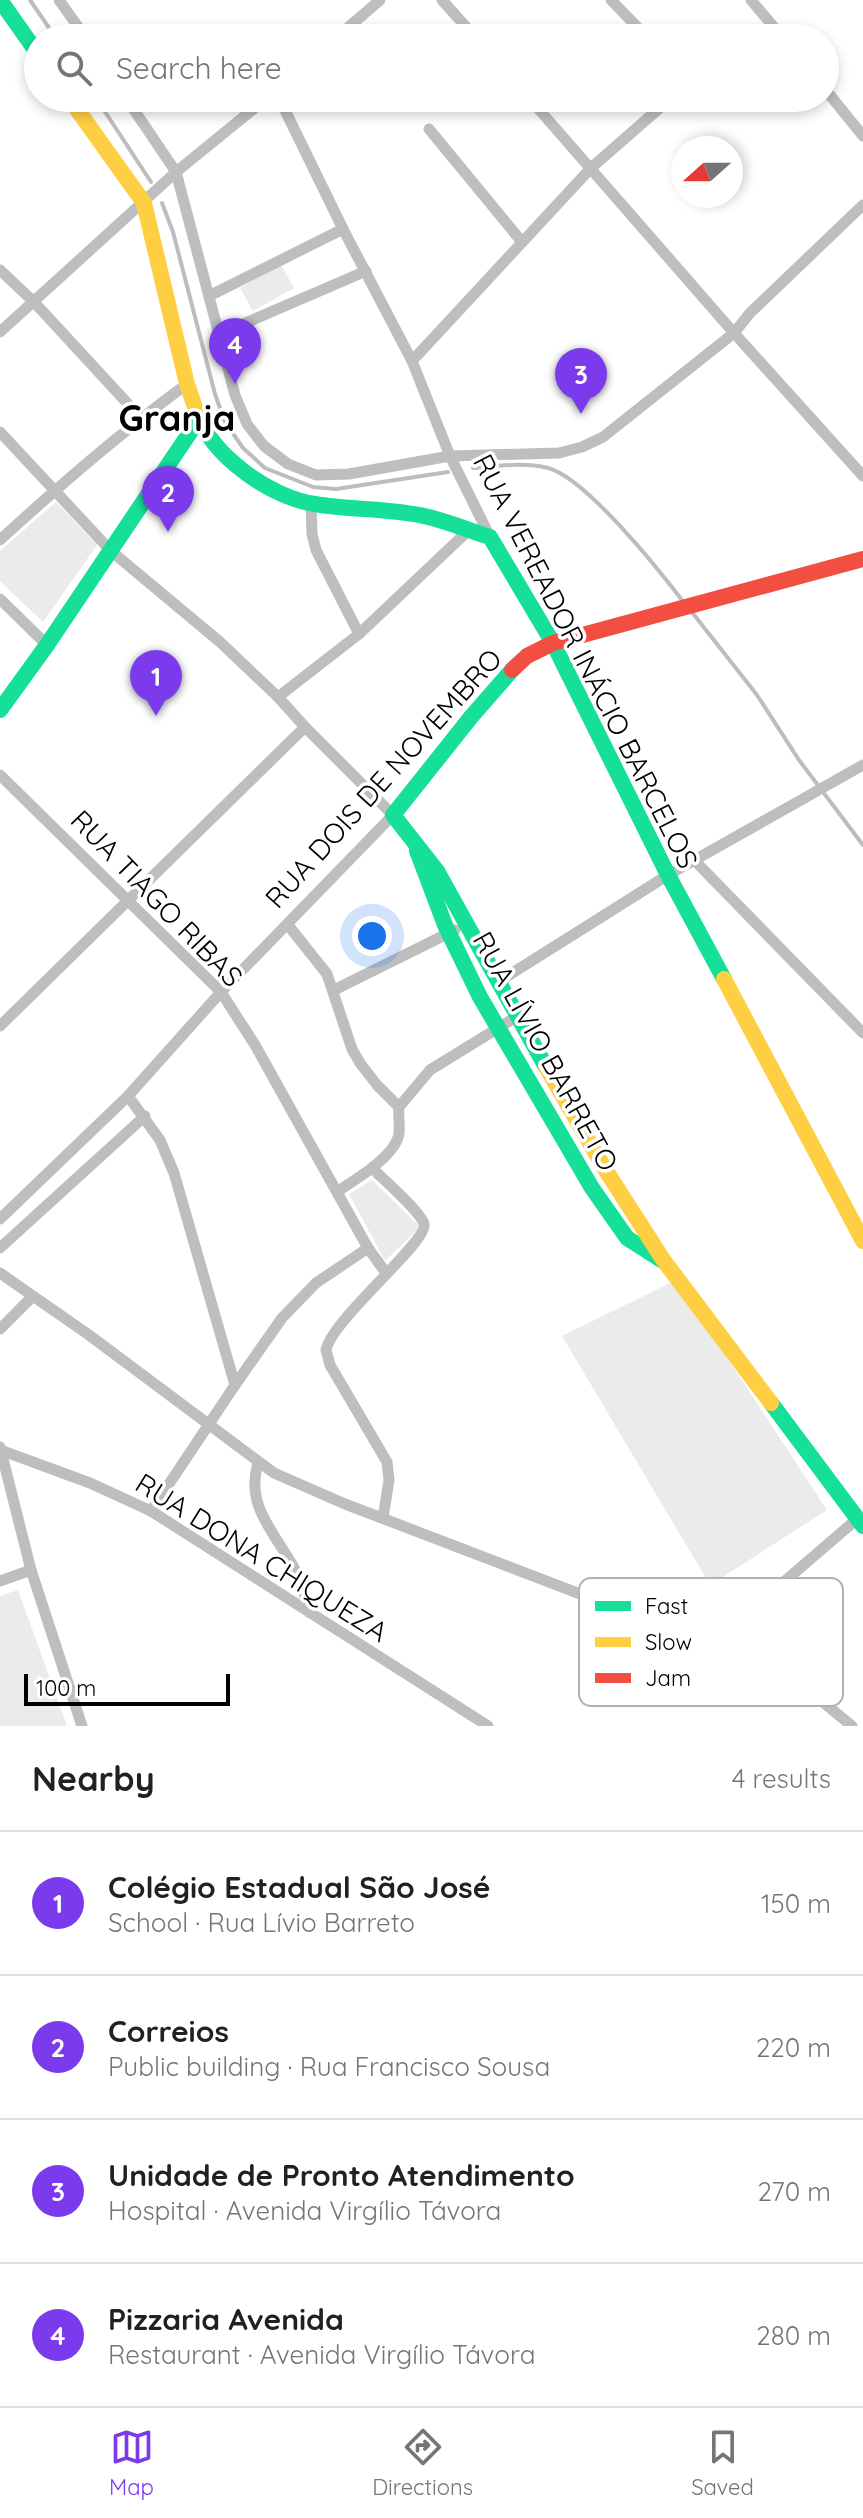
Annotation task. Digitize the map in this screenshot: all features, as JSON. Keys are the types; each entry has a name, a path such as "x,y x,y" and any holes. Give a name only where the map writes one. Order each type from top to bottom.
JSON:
{"street":[{"path":"0,0 24,34"},
{"path":"59,0 76,24"},
{"path":"352,24 380,0"},
{"path":"442,0 463,24"},
{"path":"611,0 634,24"},
{"path":"751,0 771,24"},
{"path":"839,106 863,136"},
{"path":"79,112 144,203 187,384 199,419 219,450 252,478 311,504 420,515 490,537"},
{"path":"135,112 176,172 235,395 247,424 264,446 288,464 316,475 349,474 450,456 559,453 603,437 734,333 750,313 863,205"},
{"path":"0,332 176,172 250,112"},
{"name":"RUA VEREADOR INÁCIO BARCELOS","path":"286,112 412,361 450,456 490,537 553,643 668,875 863,1241"},
{"path":"541,112 863,476"},
{"path":"412,361 591,168 655,112"},
{"path":"429,129 522,242"},
{"path":"209,296 343,229"},
{"path":"0,270 34,302 141,418"},
{"path":"220,334 366,271"},
{"path":"0,540 141,418 187,384"},
{"path":"0,710 199,419"},
{"name":"RUA LÍVIO BARRETO","path":"0,432 111,551 220,642 393,815 437,871 516,1017 605,1169 664,1261 861,1519"},
{"path":"311,504 316,550 359,634"},
{"path":"278,697 359,634 470,529"},
{"name":"RUA DOIS DE NOVEMBRO","path":"0,1219 128,1096 221,992 393,815 471,717 527,656 553,643 863,559"},
{"path":"0,599 47,645"},
{"path":"0,1026 305,727"},
{"path":"498,982 668,875 863,765"},
{"name":"RUA TIAGO RIBAS","path":"0,775 221,992 255,1045 368,1248 386,1273"},
{"name":"RUA LÍVIO BARRETO","path":"414,842 433,898 497,1028 586,1178 621,1231 642,1250 664,1261"},
{"path":"695,861 863,1033"},
{"path":"334,990 468,924"},
{"path":"288,925 327,974 352,1049 369,1077 399,1107"},
{"path":"338,1191 373,1169 398,1138 399,1107 430,1070 516,1017"},
{"path":"128,1096 160,1140 174,1173 235,1385"},
{"path":"0,1248 145,1116"},
{"path":"373,1169 415,1211 425,1226 419,1240 334,1332 326,1350 330,1365 387,1462 389,1480 383,1518"},
{"path":"151,1511 282,1318 316,1283 368,1248"},
{"path":"0,1273 89,1335 258,1463 296,1484 579,1593"},
{"path":"0,1329 32,1297"},
{"path":"0,1449 31,1570 82,1726"},
{"name":"RUA DONA CHIQUEZA","path":"0,1449 90,1483 151,1511 488,1726"},
{"path":"258,1463 253,1486 255,1498 293,1567 310,1613"},
{"path":"790,1578 861,1519"},
{"path":"0,1581 31,1570"},
{"path":"828,1706 852,1726"}],"shaded area":[{"path":"281,265 294,288 253,311 240,288"},
{"path":"56,502 97,545 43,622 0,581 0,551"},
{"path":"372,1180 420,1227 385,1261 349,1194"},
{"path":"676,1280 827,1510 721,1578 706,1578 562,1336"},
{"path":"18,1590 67,1726 0,1726 0,1596"}],"waterway":[{"path":"30,0 46,24"},
{"path":"105,112 151,182"},
{"path":"162,203 173,232 215,394 225,422 243,448 265,468 313,487 336,489 448,472"},
{"path":"473,468 530,465 564,475 621,527 685,604"},
{"path":"691,611 757,695 799,760 863,845"}],"traffic: fast":[{"path":"0,0 24,34"},
{"path":"197,413 216,445 229,459 262,484 280,493 315,504 428,517 490,537 553,643 668,875 724,979"},
{"path":"0,710 199,419"},
{"path":"512,670 393,815 437,871 546,1067"},
{"path":"417,851 445,925 480,997 592,1188 627,1238 663,1261"},
{"path":"771,1403 863,1526"}],"traffic: slow":[{"path":"79,112 144,203 187,384 197,413"},
{"path":"724,979 863,1241"},
{"path":"546,1067 605,1169 664,1261 771,1403"}],"traffic: jam":[{"path":"512,670 527,656 553,643 863,559"}],"place":[{"name":"Pizzaria Avenida","path":"235,384"},
{"name":"Unidade de Pronto Atendimento","path":"581,414"},
{"name":"Correios","path":"168,532"},
{"name":"Colégio Estadual São José","path":"156,716"}],"district":[{"name":"Granja","path":"177,417"}]}
